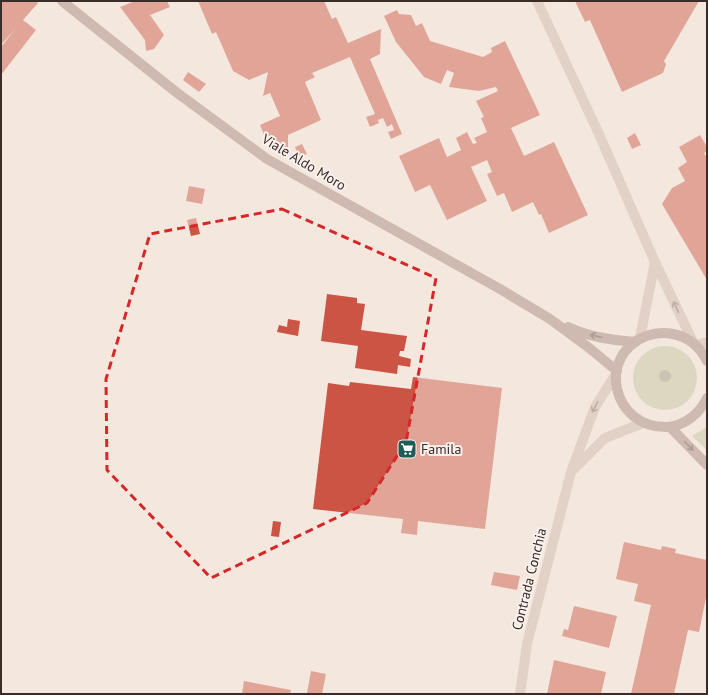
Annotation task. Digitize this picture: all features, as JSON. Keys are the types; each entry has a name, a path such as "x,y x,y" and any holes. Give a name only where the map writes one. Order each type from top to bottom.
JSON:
{"main road":[{"name":"Viale Aldo Moro","path":"62,1 176,92 267,158 500,289 550,319 588,347 616,373"},
{"name":"Viale Aldo Moro","path":"550,319 578,332 610,340 637,340"},
{"path":"707,361 703,353 694,344 681,335 667,332 653,333 637,340 628,347 620,360 616,373 616,389 622,403 631,415 643,423 656,427 670,427 684,423 696,415 707,398"},
{"path":"670,427 707,465"}],"street":[{"path":"537,1 598,132 655,262 694,344 707,342"},
{"path":"637,340 655,262"},
{"name":"Contrada Conchia","path":"520,694 527,644 571,472 595,407 616,373"},
{"path":"571,472 605,438 643,423"}],"highlighted area":[{"path":"282,209 436,278 406,442 367,503 211,578 107,470 106,379 150,234"}],"green space":[{"path":"665,346 683,352 691,360 697,378 691,396 683,404 665,410 647,404 639,396 633,378 639,360 647,352"},
{"path":"707,427 707,450 692,436"}],"building":[{"path":"1,1 35,1 38,3 23,20 36,30 1,75 1,47 16,28 1,45"},
{"path":"135,1 167,1 170,7 150,15 164,35 154,49 146,51 145,40 120,7"},
{"path":"198,1 324,1 332,19 336,17 348,43 381,29 380,54 370,59 402,134 391,139 388,132 394,130 392,124 387,127 383,118 378,120 379,123 370,127 366,117 375,114 350,57 312,73 315,77 305,82 321,120 288,135 288,153 265,137 260,125 280,116 270,93 263,96 268,72 249,80 233,71 216,32 212,34"},
{"path":"575,1 699,1 664,61 666,64 663,73 622,92 590,20 585,22"},
{"path":"397,10 399,14 411,15 416,26 422,23 430,41 483,57 492,52 491,48 505,41 540,115 511,128 524,156 554,142 588,215 549,233 541,214 539,215 533,202 512,212 504,193 497,196 487,174 492,172 487,160 471,167 487,201 447,220 430,185 415,192 399,156 439,138 447,157 461,150 456,138 467,132 473,144 477,143 474,138 487,132 481,118 484,117 476,101 498,91 496,87 479,91 449,87 454,73 447,70 441,84 424,77 396,42 384,16"},
{"path":"188,72 206,84 199,92 183,80"},
{"path":"635,133 641,145 632,149 627,138"},
{"path":"700,135 707,147 707,151 704,153 707,158 707,280 662,204 672,188 685,181 678,168 687,162 679,147"},
{"path":"302,144 307,154 299,157 295,147"},
{"path":"189,186 205,189 202,204 186,201"},
{"path":"196,218 200,234 191,236 187,220"},
{"path":"327,294 357,298 357,303 365,304 361,330 407,336 404,351 400,351 399,356 411,359 410,367 398,365 397,374 355,368 358,346 321,341"},
{"path":"288,319 300,321 298,336 277,332 279,325 287,327"},
{"name":"Famila","path":"413,377 502,388 485,529 418,521 417,535 401,533 403,519 313,509 328,383 349,386 350,382 411,389"},
{"path":"273,521 281,522 279,537 271,536"},
{"path":"624,542 661,550 662,546 676,549 675,553 707,560 707,593 699,632 688,630 674,694 631,694 651,605 634,601 638,584 616,579"},
{"path":"494,572 520,576 517,590 491,585"},
{"path":"574,606 617,616 609,648 562,636 564,629 568,630"},
{"path":"554,660 606,672 601,694 547,694"},
{"path":"311,671 326,674 322,694 307,693"},
{"path":"244,681 291,690 290,694 242,694"}],"place":[{"name":"Famila","path":"407,449"}]}
